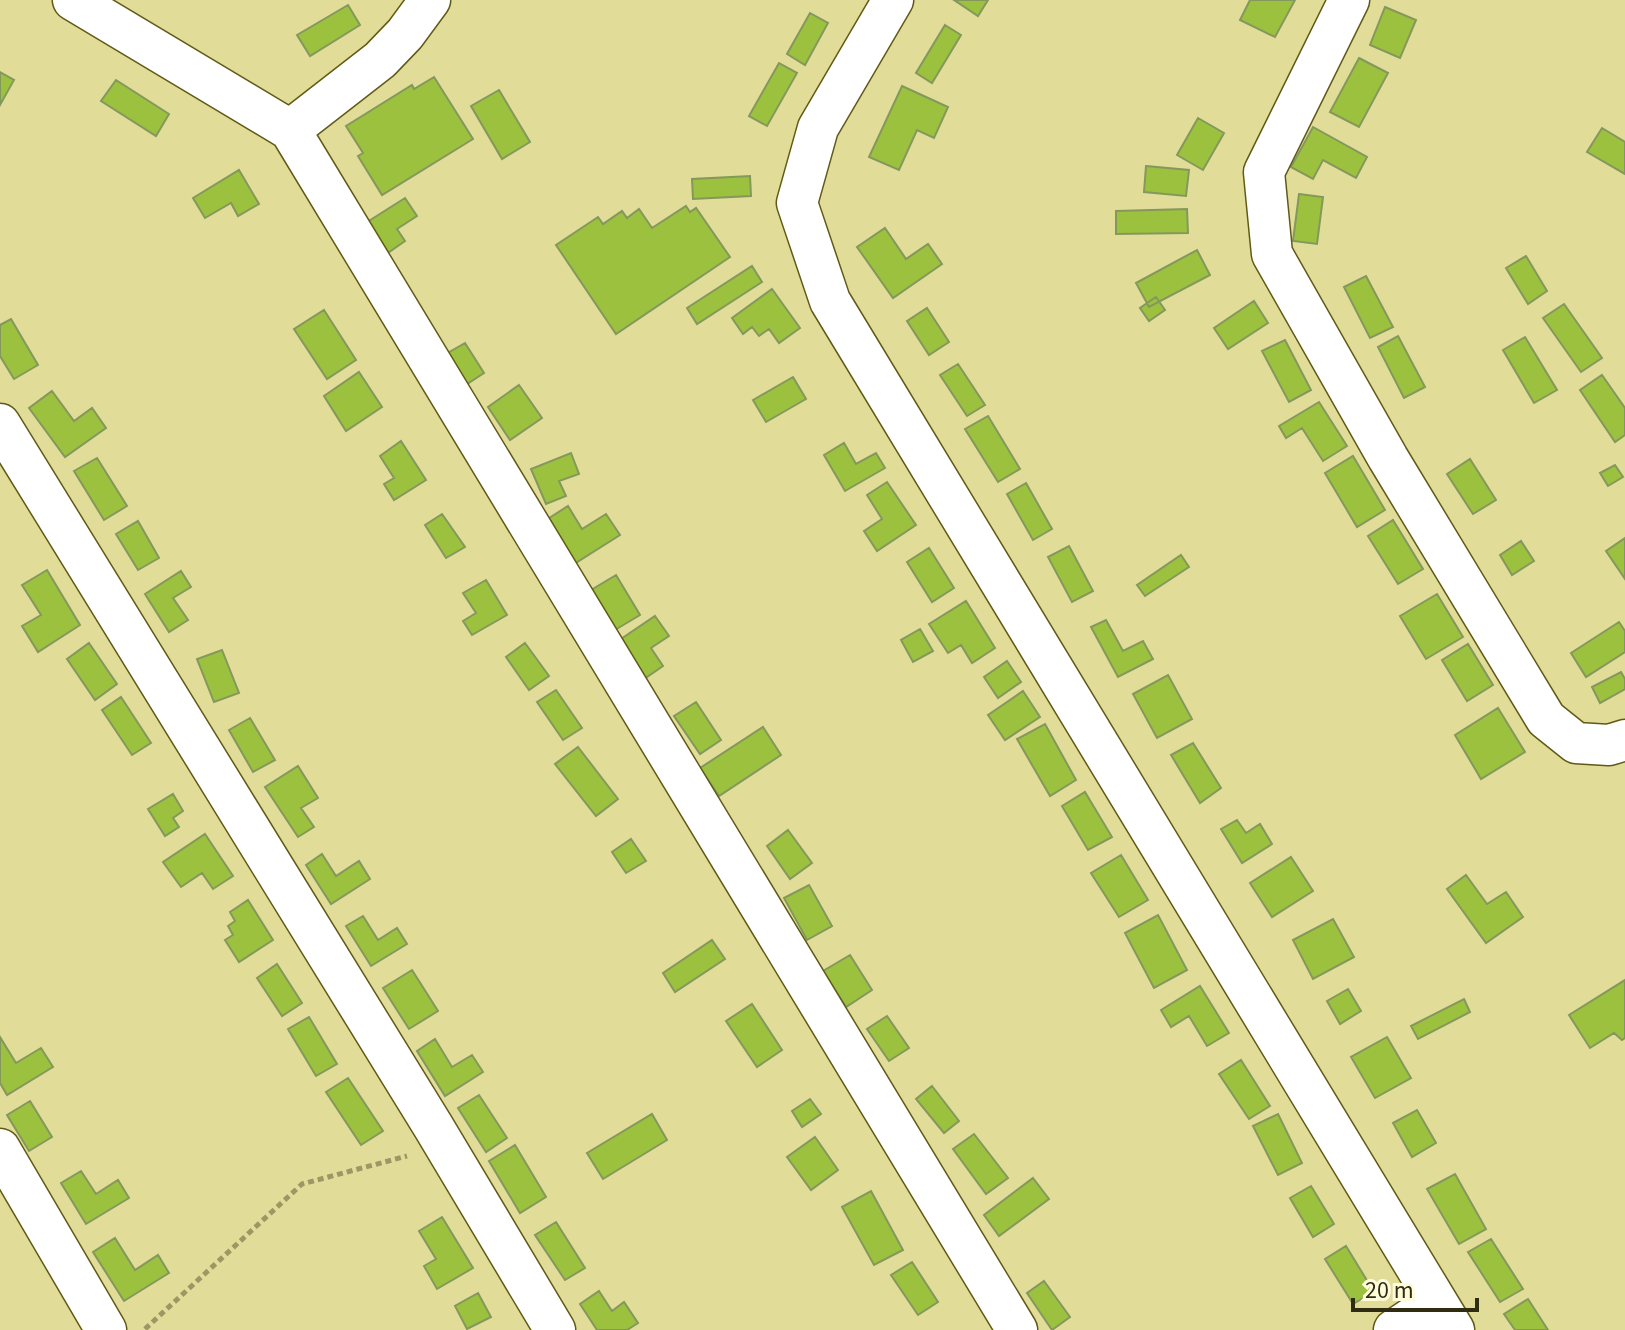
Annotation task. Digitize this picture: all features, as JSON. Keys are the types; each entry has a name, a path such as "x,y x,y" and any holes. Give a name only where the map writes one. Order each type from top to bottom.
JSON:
{"street":[{"path":"73,0 290,130 1017,1330"},
{"path":"290,130 380,60 405,34 430,0"},
{"path":"893,0 818,128 797,203 830,301 1445,1316 1394,1330"},
{"path":"1349,0 1264,172 1272,254 1388,458 1546,719 1576,743 1609,745 1625,740"},
{"path":"0,424 433,1126 555,1330"},
{"path":"0,1149 106,1330"}],"path":[{"path":"145,1330 302,1184 418,1153 433,1126"}],"building":[{"path":"954,0 988,0 978,16"},
{"path":"1250,0 1295,0 1275,37 1240,20"},
{"path":"348,5 360,25 310,56 297,35"},
{"path":"1385,7 1416,20 1400,58 1370,45"},
{"path":"810,13 828,23 805,65 787,54"},
{"path":"945,25 961,35 932,83 916,73"},
{"path":"1359,58 1388,73 1359,127 1330,112"},
{"path":"779,63 797,73 767,126 749,116"},
{"path":"0,72 14,80 0,105"},
{"path":"434,77 473,139 382,195 358,156 363,153 346,126 412,85 414,89"},
{"path":"116,80 169,114 156,136 101,101"},
{"path":"902,86 948,107 934,138 917,130 899,170 869,157"},
{"path":"499,90 530,142 502,159 471,106"},
{"path":"1198,118 1224,133 1203,170 1177,155"},
{"path":"1313,127 1367,157 1356,178 1323,160 1313,179 1291,167"},
{"path":"1602,128 1625,142 1625,174 1587,152"},
{"path":"1146,166 1189,170 1186,196 1144,192"},
{"path":"239,170 259,204 238,216 231,203 205,218 193,198"},
{"path":"750,176 751,196 693,199 692,179"},
{"path":"1299,194 1323,197 1317,244 1293,241"},
{"path":"405,198 417,216 397,229 405,241 385,255 364,224"},
{"path":"686,206 690,212 696,208 730,257 616,334 556,245 598,217 603,224 622,211 627,218 639,209 652,228"},
{"path":"1187,209 1188,233 1116,234 1116,211"},
{"path":"885,228 906,259 928,244 942,264 893,298 857,247"},
{"path":"1197,250 1210,275 1149,307 1136,283"},
{"path":"1526,256 1547,291 1528,304 1506,268"},
{"path":"752,266 762,282 697,324 687,308"},
{"path":"1366,276 1393,327 1370,338 1344,287"},
{"path":"772,289 800,328 779,343 769,329 759,336 752,327 743,334 732,318"},
{"path":"1156,297 1165,310 1149,321 1140,308"},
{"path":"1254,301 1268,323 1228,349 1214,328"},
{"path":"1564,304 1602,358 1581,372 1543,318"},
{"path":"927,308 949,342 929,355 907,321"},
{"path":"324,310 356,360 327,379 294,329"},
{"path":"11,319 38,365 14,379 0,356 0,325"},
{"path":"1398,336 1425,387 1404,398 1378,347"},
{"path":"1525,337 1557,390 1534,403 1503,350"},
{"path":"1285,340 1311,390 1289,402 1262,351"},
{"path":"465,343 484,373 464,386 444,355"},
{"path":"958,364 985,405 967,416 940,375"},
{"path":"359,372 382,407 346,431 324,396"},
{"path":"1602,375 1625,408 1625,435 1615,442 1580,390"},
{"path":"793,377 806,399 766,422 753,400"},
{"path":"519,385 542,418 510,440 488,407"},
{"path":"52,391 74,421 92,408 106,428 65,457 29,408"},
{"path":"1319,402 1347,446 1323,461 1302,428 1286,438 1279,426"},
{"path":"988,416 1020,469 998,482 965,429"},
{"path":"401,441 426,480 394,500 384,484 394,478 380,456"},
{"path":"844,443 856,464 876,453 885,468 845,491 824,455"},
{"path":"571,453 579,474 559,481 566,496 546,504 531,469"},
{"path":"1353,456 1385,510 1357,527 1325,473"},
{"path":"97,458 127,506 104,520 74,471"},
{"path":"1470,459 1496,500 1473,514 1447,474"},
{"path":"1615,465 1623,477 1608,486 1600,473"},
{"path":"887,482 916,525 877,551 864,531 882,519 867,495"},
{"path":"1026,483 1052,529 1033,540 1007,494"},
{"path":"568,506 582,529 606,514 620,535 574,564 546,520"},
{"path":"442,514 465,547 446,558 425,525"},
{"path":"1393,520 1423,569 1398,584 1368,536"},
{"path":"138,521 159,558 138,570 116,534"},
{"path":"1625,538 1625,579 1606,551"},
{"path":"1521,541 1534,561 1512,575 1500,555"},
{"path":"1069,546 1093,591 1072,602 1048,557"},
{"path":"929,548 954,588 932,602 907,562"},
{"path":"1181,555 1189,567 1145,596 1137,585"},
{"path":"47,570 80,625 38,652 22,626 41,615 22,585"},
{"path":"181,571 191,587 173,598 188,620 169,632 145,594"},
{"path":"616,575 640,615 615,630 591,590"},
{"path":"486,580 507,615 472,635 463,621 476,613 463,593"},
{"path":"1437,594 1463,637 1426,659 1400,616"},
{"path":"966,601 995,648 972,663 961,645 948,653 929,624"},
{"path":"655,616 669,636 651,648 663,666 644,679 618,641"},
{"path":"1106,620 1123,651 1143,641 1153,659 1118,677 1091,627"},
{"path":"1619,622 1625,631 1625,652 1586,677 1571,653"},
{"path":"920,629 933,651 913,662 901,640"},
{"path":"89,643 117,684 95,700 67,659"},
{"path":"525,643 549,676 529,690 506,657"},
{"path":"1468,644 1493,685 1467,701 1442,660"},
{"path":"222,650 239,693 214,702 197,659"},
{"path":"1007,661 1021,682 998,698 984,677"},
{"path":"1621,672 1625,689 1600,703 1592,687"},
{"path":"1168,675 1192,719 1157,738 1133,694"},
{"path":"556,690 582,728 563,740 537,702"},
{"path":"1023,691 1040,717 1005,740 988,715"},
{"path":"121,697 151,743 132,755 102,710"},
{"path":"696,702 721,740 700,754 674,716"},
{"path":"1498,708 1525,752 1481,779 1455,735"},
{"path":"250,718 275,760 253,772 229,730"},
{"path":"1045,724 1076,780 1050,796 1017,739"},
{"path":"763,727 781,755 719,796 700,768"},
{"path":"1193,743 1221,788 1200,803 1171,755"},
{"path":"578,747 618,799 596,816 555,764"},
{"path":"298,766 318,798 301,808 314,827 298,837 265,787"},
{"path":"1085,792 1112,837 1088,850 1062,806"},
{"path":"173,794 183,811 173,818 179,827 165,836 148,809"},
{"path":"1237,820 1246,833 1260,824 1272,844 1242,863 1221,829"},
{"path":"788,830 812,863 790,879 767,846"},
{"path":"205,834 233,876 213,889 202,873 181,887 163,862"},
{"path":"631,839 646,861 626,873 612,852"},
{"path":"322,854 336,876 359,861 370,879 331,904 306,865"},
{"path":"1121,855 1148,900 1119,917 1091,873"},
{"path":"1291,857 1313,891 1272,917 1250,883"},
{"path":"1466,875 1487,904 1506,892 1523,917 1486,943 1447,889"},
{"path":"809,885 832,926 807,940 784,898"},
{"path":"248,900 273,940 239,962 225,940 233,935 228,926 235,921 230,912"},
{"path":"1158,915 1187,970 1154,988 1125,933"},
{"path":"363,916 378,940 397,928 407,944 371,966 346,926"},
{"path":"1333,919 1354,957 1313,979 1293,940"},
{"path":"712,940 725,959 675,992 663,973"},
{"path":"850,955 872,990 846,1007 823,971"},
{"path":"277,964 302,1003 282,1016 257,978"},
{"path":"412,970 438,1011 409,1029 383,988"},
{"path":"1625,980 1625,1038 1622,1040 1614,1033 1590,1048 1569,1015"},
{"path":"1200,986 1229,1033 1207,1046 1189,1016 1171,1027 1161,1010"},
{"path":"1348,989 1361,1011 1340,1024 1327,1001"},
{"path":"1464,999 1470,1012 1418,1039 1411,1026"},
{"path":"752,1004 782,1050 757,1067 726,1021"},
{"path":"887,1016 909,1048 889,1061 867,1029"},
{"path":"309,1017 337,1064 316,1076 288,1029"},
{"path":"0,1037 16,1063 41,1048 53,1067 7,1095 0,1083"},
{"path":"1387,1037 1411,1078 1375,1098 1351,1057"},
{"path":"435,1039 452,1067 472,1055 483,1072 445,1096 417,1051"},
{"path":"1241,1060 1270,1106 1249,1119 1219,1074"},
{"path":"348,1078 383,1131 361,1145 326,1092"},
{"path":"932,1086 959,1121 944,1133 916,1099"},
{"path":"479,1095 507,1138 486,1152 458,1108"},
{"path":"810,1099 821,1114 802,1127 792,1111"},
{"path":"30,1101 52,1137 29,1151 7,1115"},
{"path":"1417,1110 1436,1143 1412,1157 1393,1123"},
{"path":"652,1114 667,1140 603,1179 587,1153"},
{"path":"1278,1114 1302,1163 1278,1175 1253,1126"},
{"path":"974,1134 1008,1178 986,1194 953,1149"},
{"path":"815,1137 838,1170 811,1190 787,1157"},
{"path":"515,1145 546,1197 520,1213 489,1161"},
{"path":"81,1171 96,1194 118,1180 129,1198 86,1224 61,1183"},
{"path":"1455,1174 1486,1229 1459,1244 1427,1189"},
{"path":"1033,1178 1049,1199 999,1236 984,1215"},
{"path":"1311,1186 1334,1224 1313,1237 1290,1198"},
{"path":"871,1191 903,1250 874,1265 842,1207"},
{"path":"442,1217 473,1268 437,1289 424,1266 436,1259 419,1231"},
{"path":"556,1222 585,1268 565,1280 535,1235"},
{"path":"115,1238 135,1270 158,1255 169,1273 124,1301 93,1252"},
{"path":"1491,1239 1523,1289 1500,1302 1468,1252"},
{"path":"1346,1246 1374,1292 1353,1304 1325,1259"},
{"path":"912,1262 938,1302 918,1315 891,1275"},
{"path":"1044,1281 1070,1317 1052,1330 1027,1293"},
{"path":"599,1291 612,1311 624,1302 638,1323 627,1330 597,1330 580,1304"},
{"path":"478,1293 491,1317 467,1329 455,1306"},
{"path":"1528,1299 1548,1330 1515,1330 1504,1314"}]}
